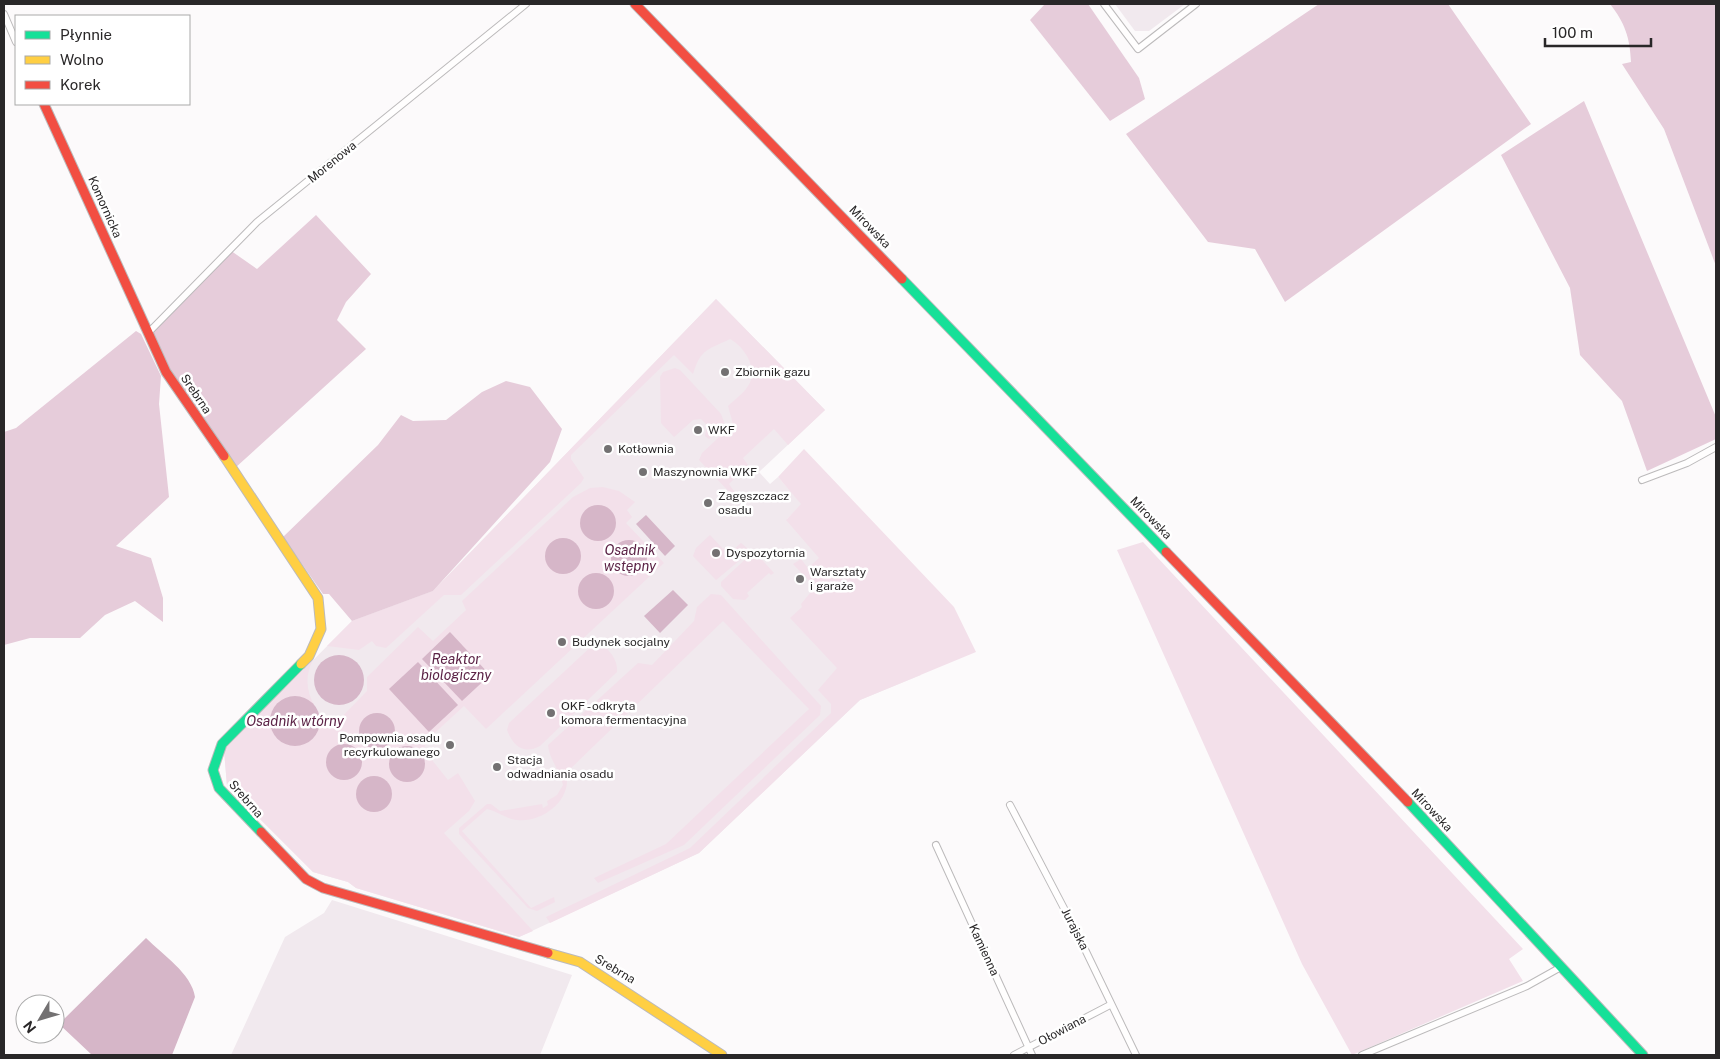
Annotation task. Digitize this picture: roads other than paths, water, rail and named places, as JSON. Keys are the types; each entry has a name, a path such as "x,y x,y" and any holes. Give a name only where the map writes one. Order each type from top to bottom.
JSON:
{"street":[{"name":"Morenowa","path":"149,332 257,222 526,4"},
{"name":"Mirowska","path":"635,4 1358,750 1643,1055"},
{"path":"1104,4 1138,49 1196,4"},
{"path":"4,14 15,40"},
{"name":"Komornicka","path":"44,105 142,320"},
{"name":"Srebrna","path":"142,320 166,372 314,590 321,611 321,629 308,656 222,744 213,770 219,788 228,800 306,879 323,888 580,962 722,1055"},
{"path":"1642,480 1687,463 1716,447"},
{"name":"Jurajska","path":"1010,806 1079,937 1110,1005 1136,1055"},
{"name":"Kamienna","path":"936,845 1032,1055"},
{"path":"1362,1055 1528,986 1561,967"},
{"name":"Ołowiana","path":"1014,1055 1110,1005"}],"water":[{"name":"Osadnik wstępny","path":"598,505 605,506 611,510 615,516 615,530 611,536 605,540 598,541 591,540 585,536 581,530 580,523 581,516 585,510 591,506"},
{"path":"646,515 675,546 665,556 636,524"},
{"name":"Osadnik wstępny","path":"563,538 570,539 576,543 580,549 580,563 576,569 570,573 563,574 556,573 550,569 546,563 545,556 546,549 550,543 556,539"},
{"name":"Osadnik wstępny","path":"629,540 636,541 642,545 646,551 646,565 642,571 636,575 629,576 622,575 616,571 612,565 611,558 612,551 616,545 622,541"},
{"name":"Osadnik wstępny","path":"596,573 603,574 609,578 613,584 613,598 609,604 603,608 596,609 589,608 583,604 579,598 578,591 579,584 583,578 589,574"},
{"path":"673,590 688,605 660,633 644,616"},
{"name":"Reaktor biologiczny","path":"450,632 490,675 462,701 422,659"},
{"name":"Osadnik wtórny","path":"334,655 344,655 357,662 364,675 364,685 357,698 344,705 334,705 325,701 318,694 314,685 314,675 318,666 325,659"},
{"name":"Reaktor biologiczny","path":"418,662 458,705 429,732 389,689"},
{"name":"Osadnik wtórny","path":"290,696 300,696 313,703 320,716 320,726 313,739 300,746 290,746 281,742 274,735 270,726 270,716 274,707 281,700"},
{"name":"Osadnik wtórny","path":"377,713 384,714 390,718 394,724 394,738 390,744 384,748 377,749 370,748 364,744 360,738 359,731 360,724 364,718 370,714"},
{"name":"Osadnik wtórny","path":"344,744 351,745 357,749 361,755 361,769 357,775 351,779 344,780 337,779 331,775 327,769 326,762 327,755 331,749 337,745"},
{"path":"407,746 414,747 420,751 424,757 424,771 420,777 414,781 407,782 400,781 394,777 390,771 389,764 390,757 394,751 400,747"},
{"path":"374,776 381,777 387,781 391,787 391,801 387,807 381,811 374,812 367,811 361,807 357,801 356,794 357,787 361,781 367,777"},
{"path":"146,938 182,972 193,989 195,997 172,1055 92,1055 65,1030 65,1018"}],"place":[{"name":"Zbiornik gazu","path":"725,372"},
{"name":"WKF","path":"698,430"},
{"name":"Kotłownia","path":"608,449"},
{"name":"Maszynownia WKF","path":"643,472"},
{"name":"Zagęszczacz osadu","path":"708,503"},
{"name":"Dyspozytornia","path":"716,553"},
{"name":"Warsztaty i garaże","path":"800,579"},
{"name":"Budynek socjalny","path":"562,642"},
{"name":"OKF - odkryta komora fermentacyjna","path":"551,713"},
{"name":"Pompownia osadu recyrkulowanego","path":"450,745"},
{"name":"Stacja odwadniania osadu","path":"497,767"}]}
